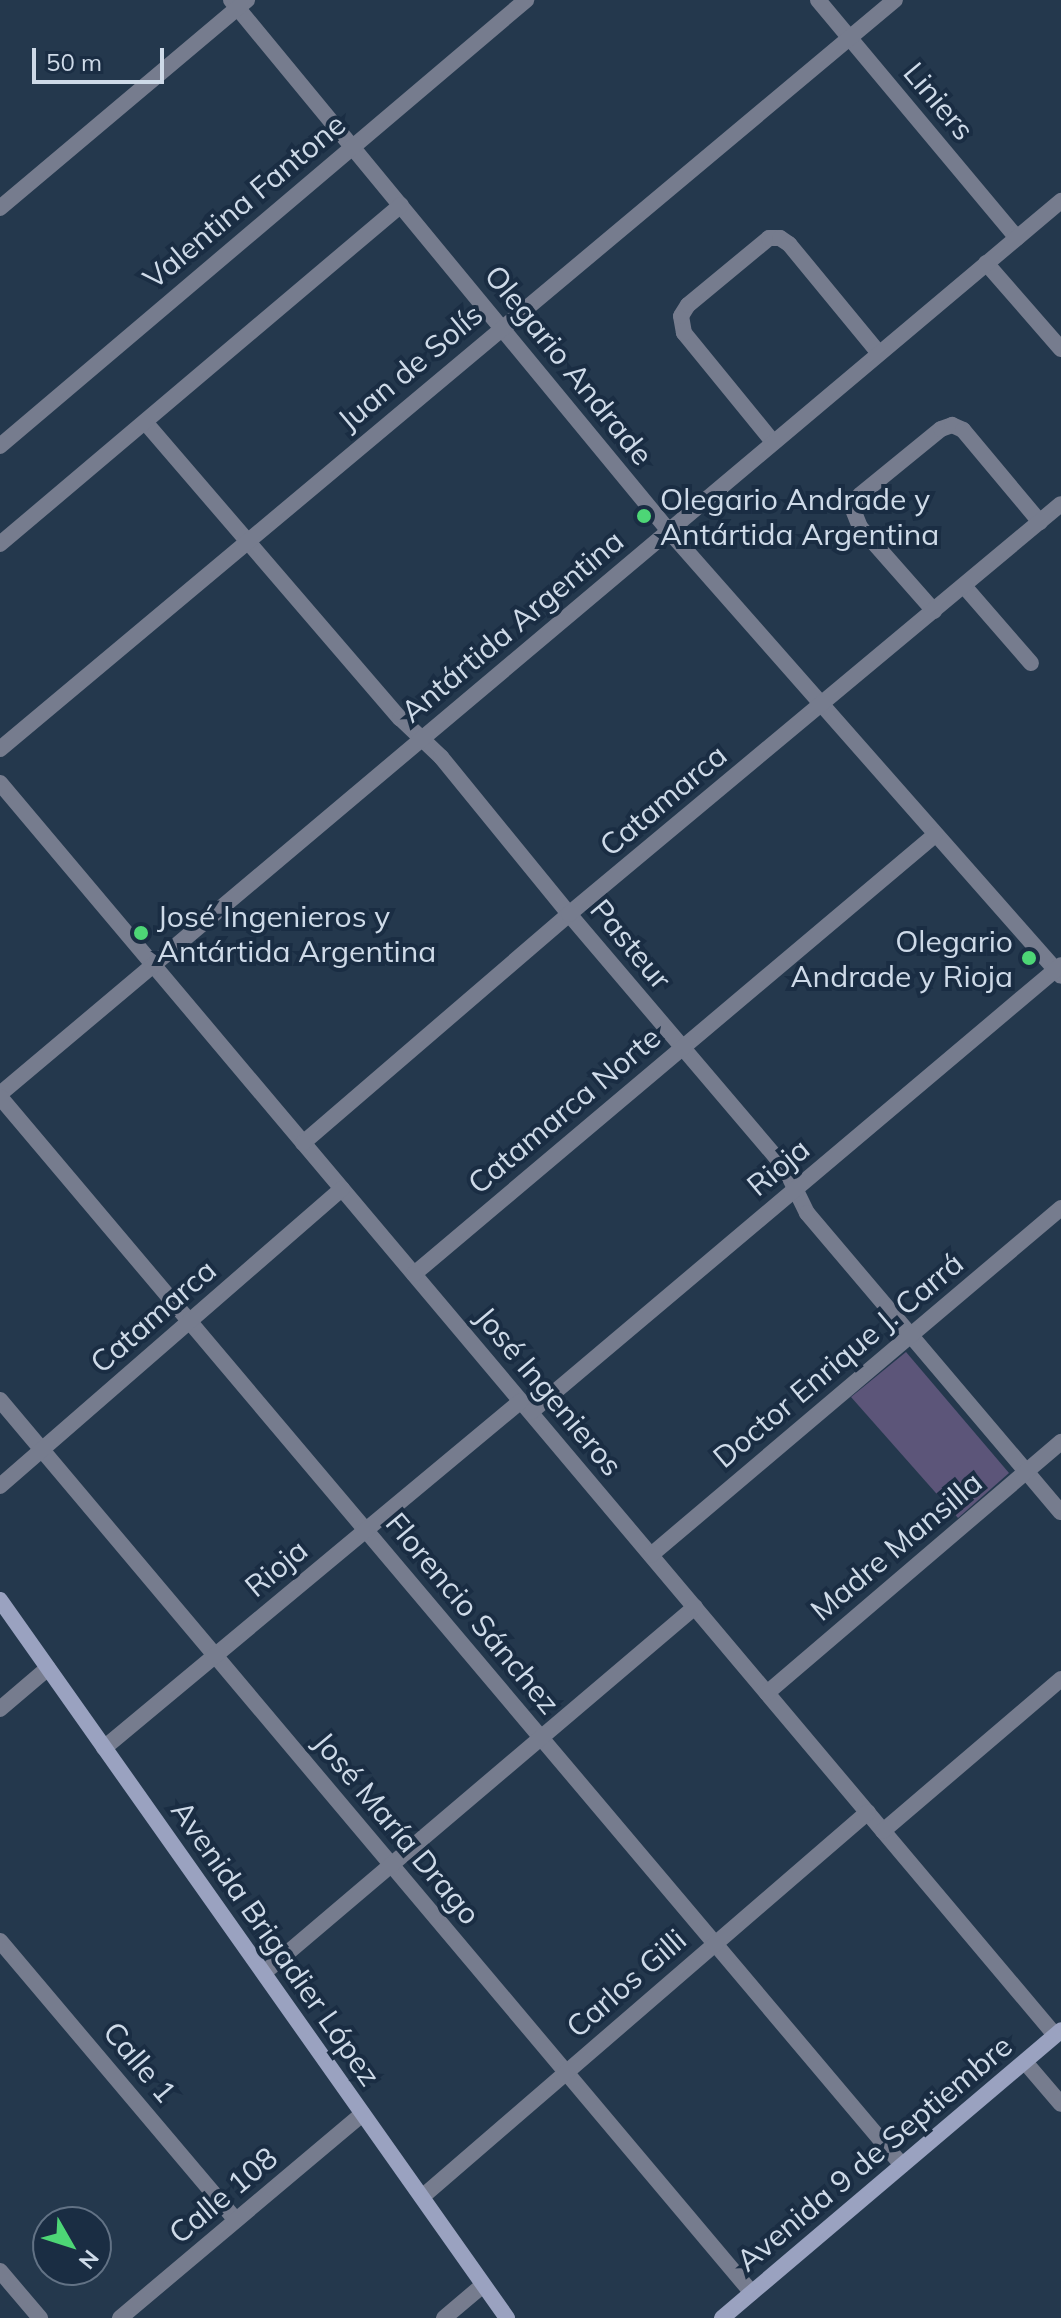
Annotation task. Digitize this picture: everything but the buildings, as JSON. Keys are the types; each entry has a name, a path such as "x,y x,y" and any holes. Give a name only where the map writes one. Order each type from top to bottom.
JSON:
{"street":[{"name":"Valentina Fantone","path":"2,439 526,0"},
{"name":"Liniers","path":"818,0 1017,238"},
{"name":"Juan de Solís","path":"0,749 895,0"},
{"name":"Olegario Andrade","path":"239,3 668,530 935,835 1059,970"},
{"path":"0,208 239,3"},
{"name":"Antártida Argentina","path":"0,1096 1061,201"},
{"path":"0,544 401,205"},
{"path":"773,442 684,333 681,316 688,305 769,238 780,238 789,244 879,353"},
{"path":"986,263 1061,349"},
{"name":"Pasteur","path":"145,422 421,739 441,757 569,914 785,1168 807,1213 1061,1512"},
{"path":"934,611 860,527 852,507 860,495 941,429 952,425 963,430 1040,522"},
{"name":"Catamarca","path":"303,1143 569,914 1061,504"},
{"path":"964,586 1031,663"},
{"name":"José Ingenieros","path":"0,783 883,1831 1058,2032"},
{"name":"Catamarca Norte","path":"414,1274 935,835"},
{"name":"Rioja","path":"104,1748 366,1530 526,1407 1059,970"},
{"name":"Florencio Sánchez","path":"0,1096 902,2165"},
{"name":"Catamarca","path":"0,1486 342,1189"},
{"name":"Doctor Enrique J. Carrá","path":"651,1555 1061,1208"},
{"name":"José María Drago","path":"0,1400 752,2293"},
{"name":"Madre Mansilla","path":"767,1693 1061,1442"},
{"name":"Avenida Brigadier López","path":"0,1600 507,2318"},
{"path":"265,1972 695,1607"},
{"path":"0,1709 48,1668"},
{"path":"883,1831 1061,1679"},
{"name":"Carlos Gilli","path":"422,2197 868,1812"},
{"name":"Calle 1","path":"0,1941 236,2220"},
{"name":"Avenida 9 de Septiembre","path":"722,2318 1058,2032"},
{"path":"1025,2062 1061,2104"},
{"name":"Calle 108","path":"120,2318 362,2114"},
{"path":"0,2271 40,2318"},
{"path":"444,2318 483,2285"}],"shaded area":[{"path":"906,1352 1009,1473 958,1518 851,1397"}],"place":[{"name":"Olegario Andrade y Antártida Argentina","path":"644,516"},
{"name":"José Ingenieros y Antártida Argentina","path":"141,933"},
{"name":"Olegario Andrade y Rioja","path":"1029,958"}]}
